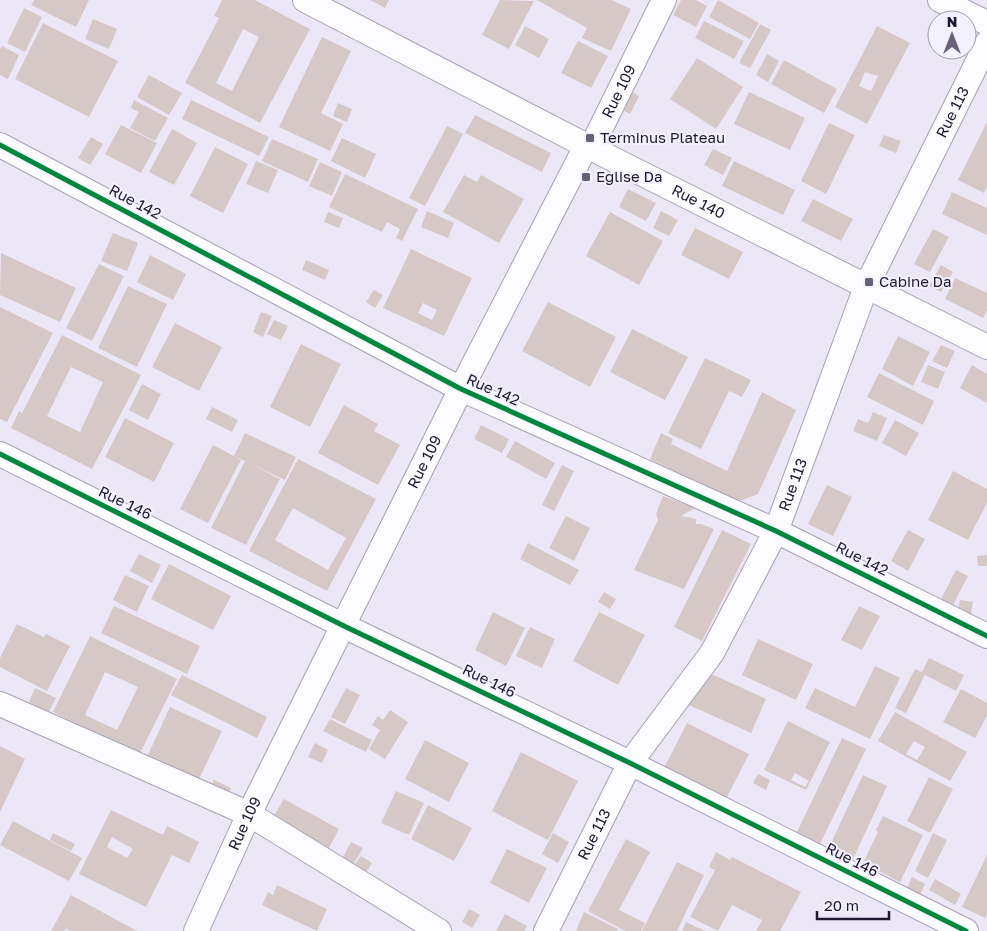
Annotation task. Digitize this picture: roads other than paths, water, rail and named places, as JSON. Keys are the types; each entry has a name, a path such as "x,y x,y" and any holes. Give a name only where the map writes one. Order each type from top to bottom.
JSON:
{"street":[{"name":"Rue 140","path":"305,0 591,148 987,347"},
{"name":"Rue 109","path":"196,931 249,814 461,389 583,152 591,148 664,0"},
{"path":"940,0 987,23"},
{"name":"Rue 113","path":"546,931 630,762 712,652 776,531 866,287 987,43"},
{"name":"Rue 142","path":"0,145 461,389 776,531 987,636"},
{"name":"Rue 146","path":"0,454 344,626 630,762 966,931"},
{"path":"0,704 249,814 439,931"}],"place":[{"name":"Terminus Plateau","path":"590,138"},
{"name":"Eglise Da","path":"586,177"},
{"name":"Cabine Da","path":"869,282"}]}
